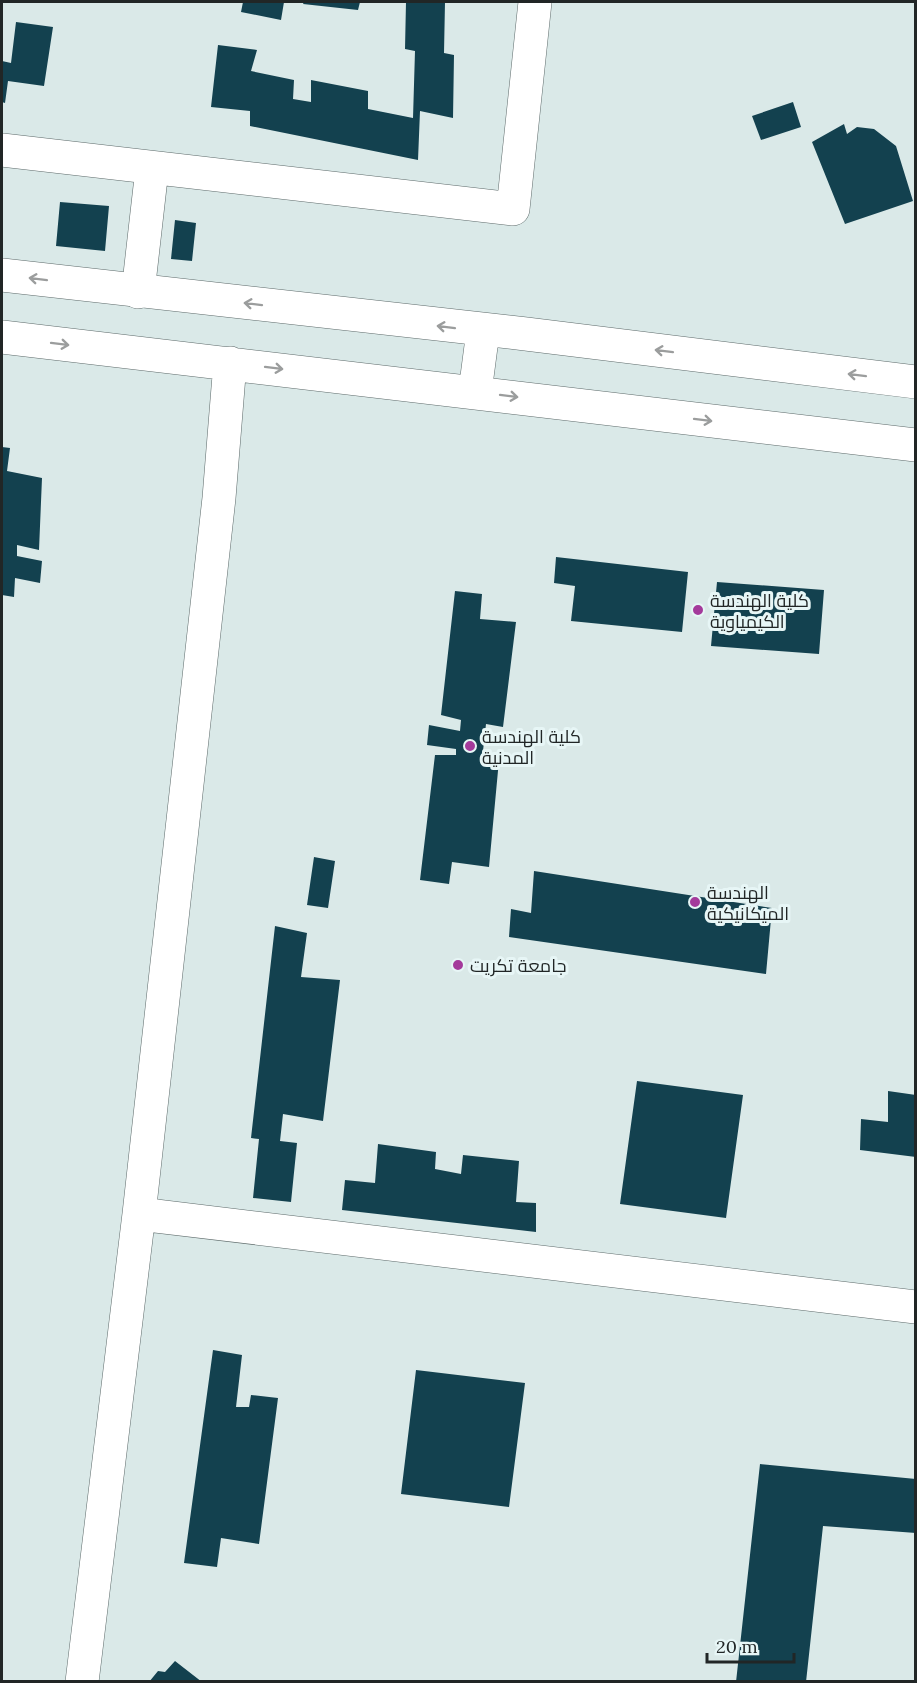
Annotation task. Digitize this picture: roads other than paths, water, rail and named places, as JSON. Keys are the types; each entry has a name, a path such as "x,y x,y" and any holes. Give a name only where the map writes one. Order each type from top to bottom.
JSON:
{"street":[{"path":"2,150 513,209 535,2"},
{"path":"138,292 152,169"},
{"path":"2,275 483,331 526,334 915,382"},
{"path":"475,392 483,331"},
{"path":"2,337 915,445"},
{"path":"82,1682 139,1214 219,498 230,363"},
{"path":"139,1214 915,1307"}],"place":[{"name":"كلية الهندسة الكيمياوية","path":"698,610"},
{"name":"كلية الهندسة المدنية","path":"470,746"},
{"name":"الهندسة الميكانيكية","path":"695,902"},
{"name":"جامعة تكريت","path":"458,965"}]}
